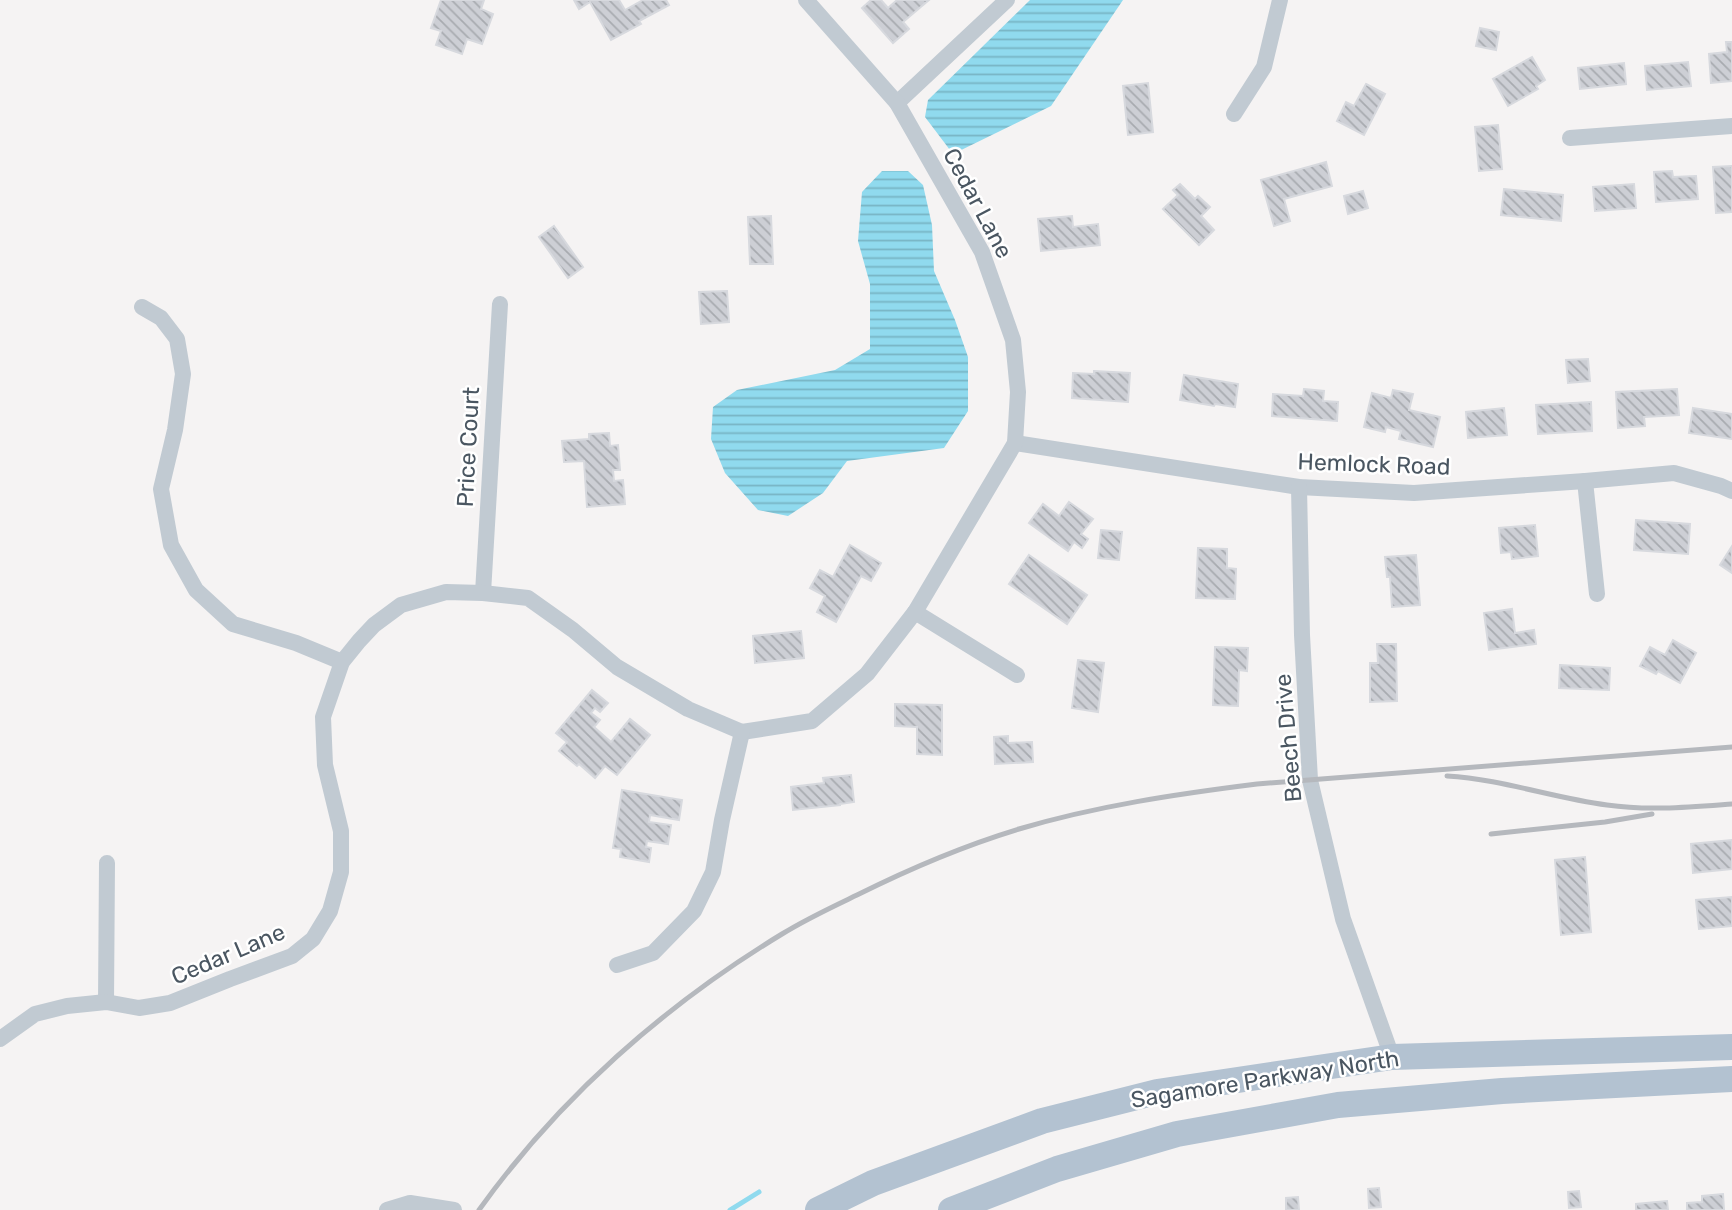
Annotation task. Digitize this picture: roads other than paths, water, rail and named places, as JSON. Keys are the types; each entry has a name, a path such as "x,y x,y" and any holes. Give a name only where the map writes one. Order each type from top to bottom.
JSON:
{"main road":[{"name":"Sagamore Parkway North","path":"818,1210 873,1183 1042,1121 1157,1092 1392,1057 1732,1047"},
{"name":"Sagamore Parkway North","path":"951,1210 1057,1169 1177,1134 1338,1105 1502,1091 1732,1079"}],"street":[{"name":"Cedar Lane","path":"0,1039 36,1014 67,1006 106,1002 139,1008 170,1003 292,956 313,939 330,911 341,872 341,831 325,765 323,717 342,662 374,625 401,605 446,592 528,598 573,630 617,667 688,709 742,732 812,722 867,674 915,612 1014,443 1018,392 1013,340 982,252 897,103 806,0"},
{"path":"897,103 1007,0"},
{"path":"1234,114 1264,67 1280,0"},
{"path":"1570,138 1732,126"},
{"name":"Price Court","path":"483,593 500,304"},
{"path":"142,307 161,318 177,339 183,374 175,430 161,489 171,545 196,590 233,624 296,643 342,662"},
{"name":"Hemlock Road","path":"1014,443 1299,487 1414,493 1674,473 1732,491"},
{"path":"1584,481 1597,594"},
{"name":"Beech Drive","path":"1299,487 1302,635 1310,780 1343,919 1392,1057"},
{"path":"915,612 1017,675"},
{"path":"617,965 653,953 694,911 713,872 742,732"},
{"path":"106,1002 107,863"},
{"path":"387,1210 410,1203 454,1210"}],"water":[{"path":"1030,0 1123,0 1051,106 953,154 925,117 928,100"},
{"path":"882,171 908,171 923,185 932,225 934,271 968,357 968,411 944,448 847,461 823,493 788,516 758,510 725,473 711,439 713,407 737,390 835,370 870,349 870,284 858,241 862,192"}],"waterway":[{"path":"730,1210 759,1192"}],"railway":[{"path":"479,1210 510,1169 579,1092 656,1023 697,991 810,918 896,876 977,843 1019,829 1107,807 1257,784 1732,747"},
{"path":"1447,776 1622,807 1669,808 1732,804"},
{"path":"1491,834 1605,822 1652,814"}]}
